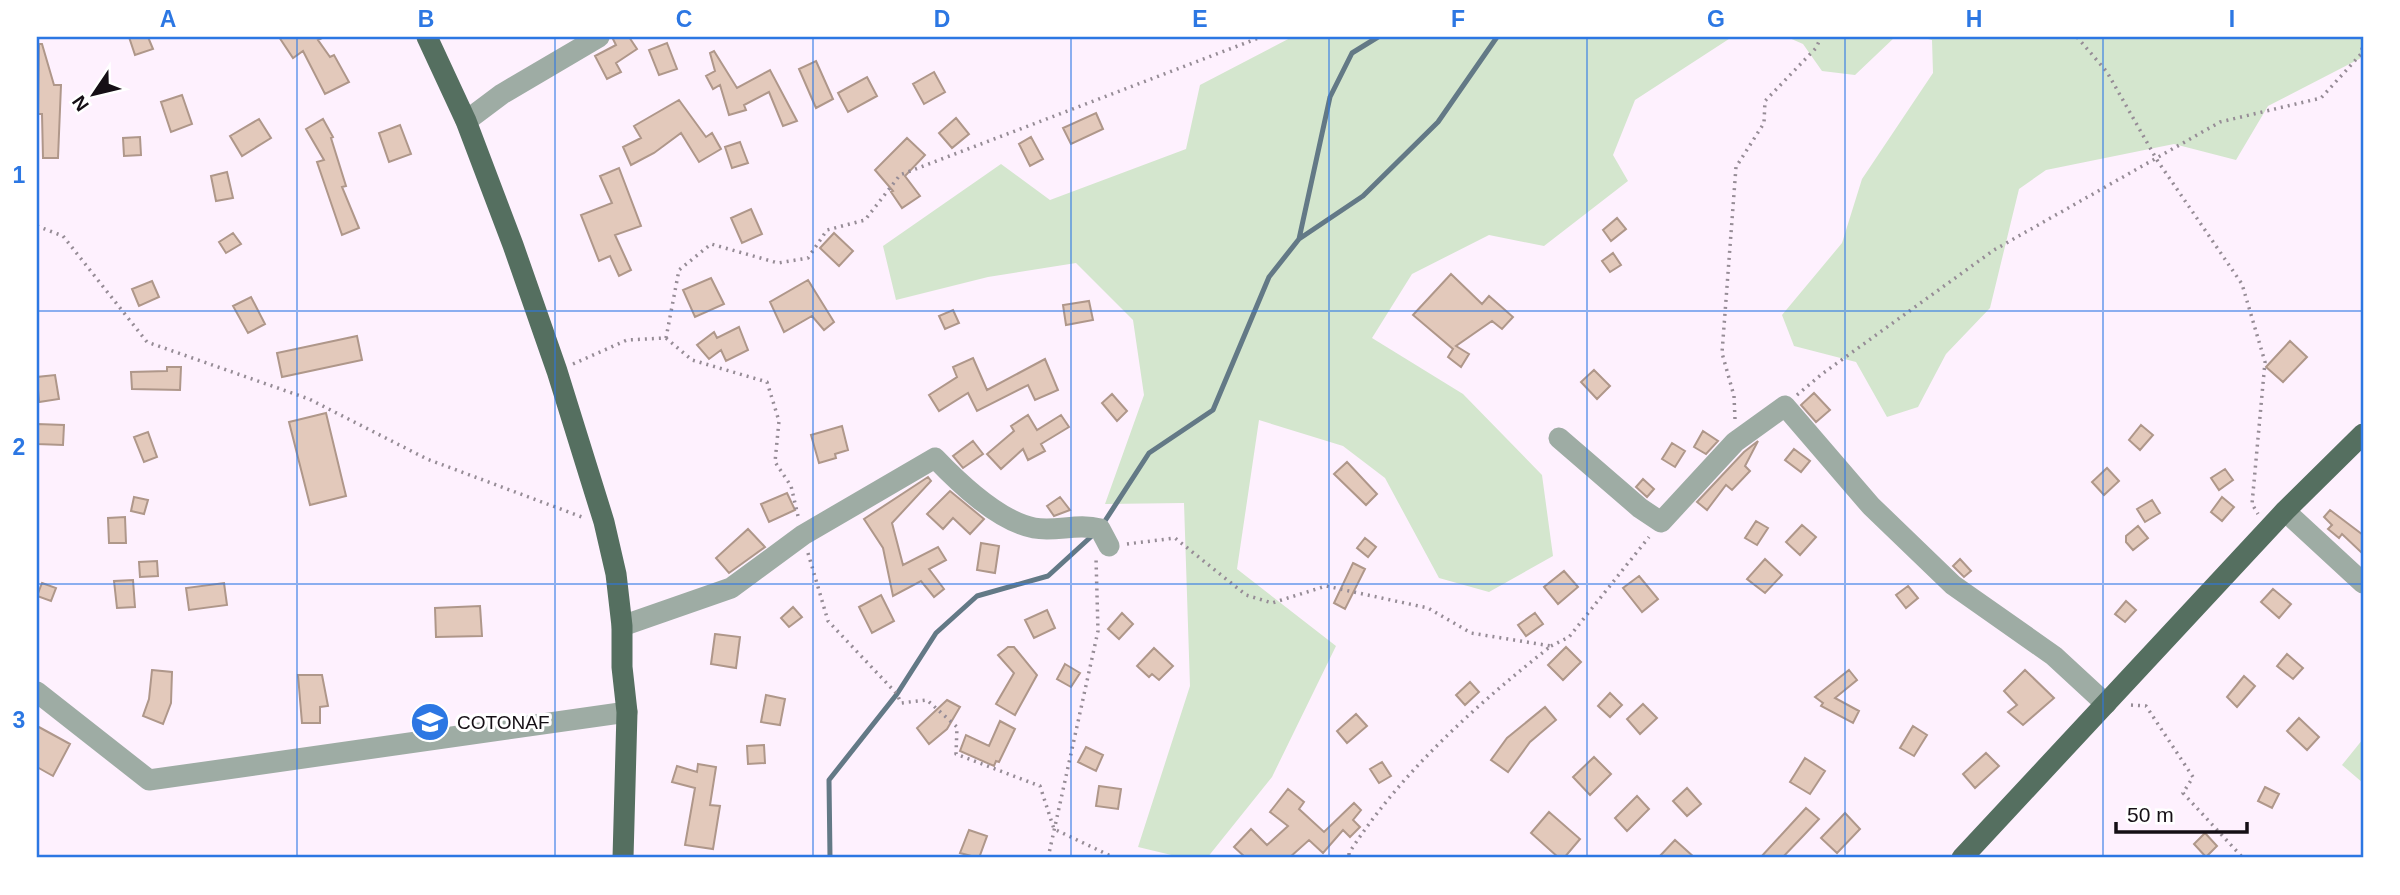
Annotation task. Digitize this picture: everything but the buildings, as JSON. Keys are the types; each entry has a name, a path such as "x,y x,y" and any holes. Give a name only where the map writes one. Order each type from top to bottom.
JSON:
{"main road":[{"path":"427,37 466,121 557,371 604,522 616,574 627,712 622,858"},
{"path":"1962,858 2285,511 2363,434"}],"street":[{"path":"466,121 502,94 599,37"},
{"path":"1559,438 1640,508 1661,522 1735,442 1785,406 1871,506 1953,584 2054,656 2106,705"},
{"path":"622,626 732,588 803,535 935,458 970,493 1017,521 1034,528 1089,526 1100,529 1110,546"},
{"path":"2285,511 2363,583"},
{"path":"37,692 149,780 627,712"}],"path":[{"path":"666,338 679,270 711,244 778,263 808,258 827,230 865,219 901,175 1261,37"},
{"path":"1735,442 1734,396 1722,353 1736,167 1764,122 1765,102 1816,48 1821,37"},
{"path":"2077,37 2107,72 2157,160 2242,284 2265,362 2252,504 2268,531"},
{"path":"1785,406 1822,374 1994,250 2220,122 2321,99 2361,54 2363,43"},
{"path":"37,226 63,236 147,342 309,400 427,459 573,515 604,522"},
{"path":"557,371 627,340 666,338 692,360 767,382 779,421 775,462 791,486 828,621 897,694 901,703 927,700 957,727 956,754 1040,786 1054,829 1115,858"},
{"path":"1349,858 1349,853 1380,807 1486,697 1551,646 1569,637 1661,522"},
{"path":"1048,858 1098,631 1095,560 1110,546 1175,538 1247,595 1272,603 1326,586 1428,608 1471,633 1551,646"},
{"path":"2106,705 2146,706 2193,777 2183,793 2243,858"}],"green space":[{"path":"1292,37 1732,37 1635,100 1613,155 1628,181 1544,246 1489,235 1412,274 1372,338 1463,394 1542,475 1553,556 1489,592 1439,578 1385,478 1343,446 1259,420 1237,569 1336,646 1272,777 1207,858 1184,858 1138,847 1190,686 1184,503 1105,504 1144,395 1133,320 1076,263 988,277 896,300 883,246 1001,164 1050,200 1186,149 1200,85"},
{"path":"1787,37 1895,37 1855,75 1822,71 1803,44"},
{"path":"1920,37 2363,37 2363,57 2268,106 2236,160 2174,144 2046,170 2019,189 1990,308 1946,354 1918,407 1887,417 1856,362 1794,346 1782,315 1842,243 1862,179 1933,73 1932,40"},
{"path":"2363,739 2363,783 2342,765"}],"waterway":[{"path":"1103,524 1149,453 1213,410 1269,277 1299,239 1330,97 1352,53 1378,37"},
{"path":"1299,239 1363,196 1438,122 1497,37"},
{"path":"830,858 829,780 897,694 936,633 977,596 1048,576 1094,534"}],"place":[{"name":"COTONAF","path":"430,722"}]}
